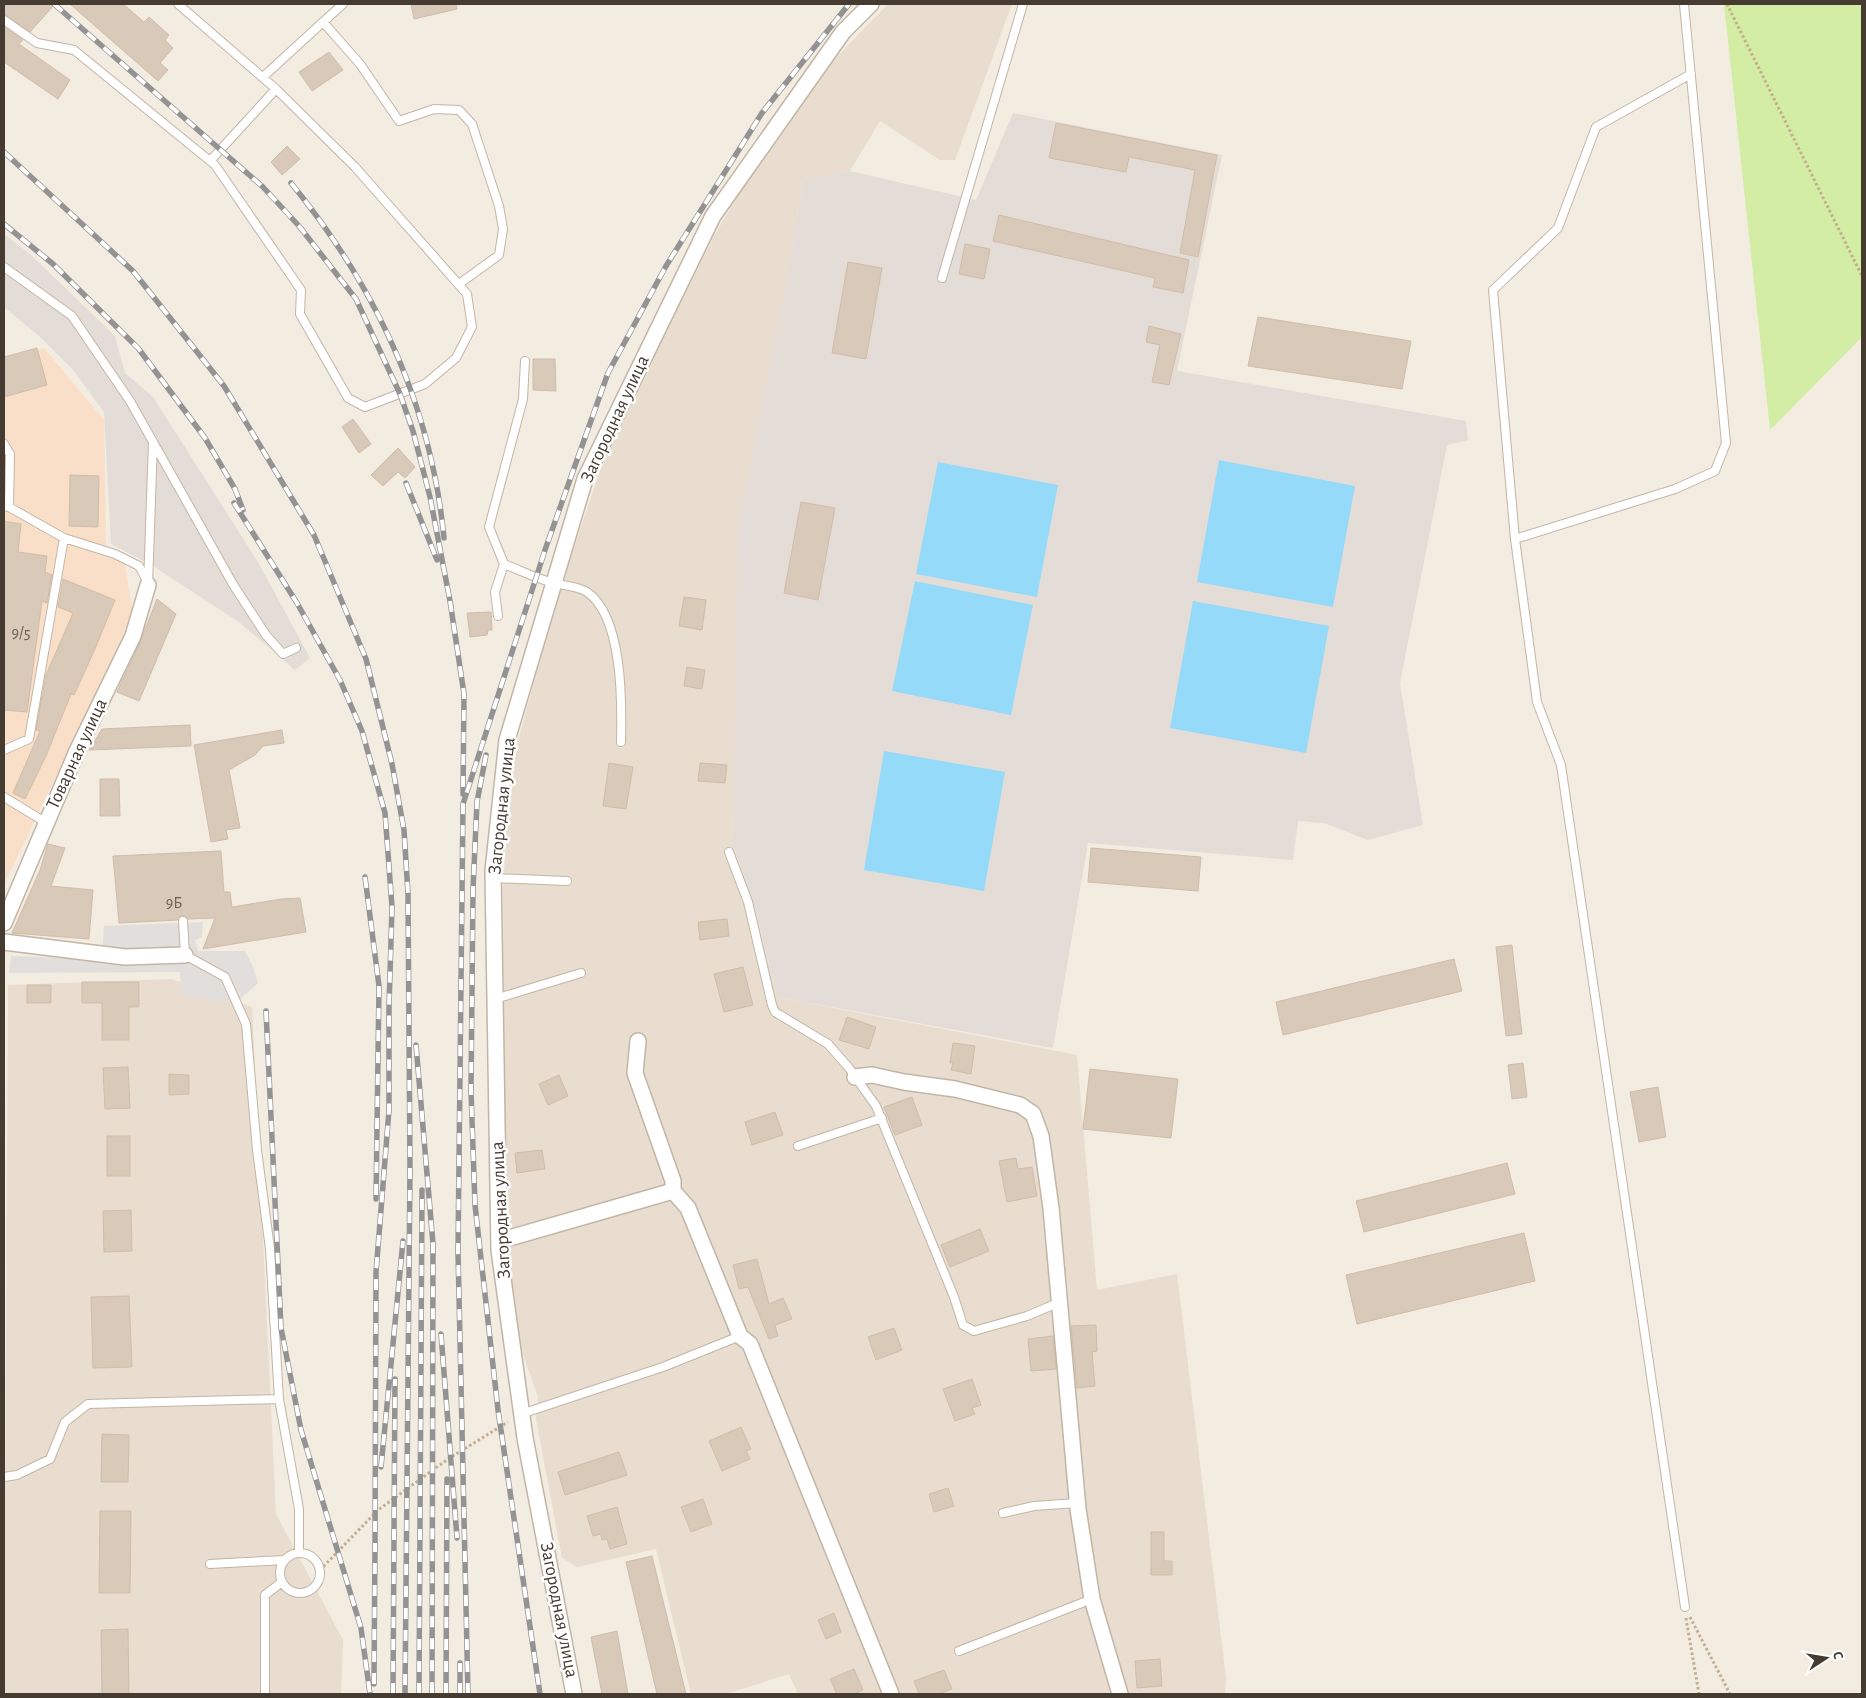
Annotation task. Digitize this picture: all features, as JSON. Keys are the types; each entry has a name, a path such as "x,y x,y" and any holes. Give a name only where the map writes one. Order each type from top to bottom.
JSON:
{"street":[{"name":"Загородная улица","path":"574,1694 521,1414 499,1241 493,878 507,740 585,479 713,216 843,32 871,4"},
{"name":"Товарная улица","path":"4,923 45,822 133,636 148,585"},
{"path":"4,942 125,957 185,955"},
{"path":"638,1041 635,1073 673,1181 673,1192 688,1208 740,1336 750,1344 891,1694"},
{"path":"855,1077 872,1075 904,1082 955,1089 1020,1105 1033,1114 1041,1136 1048,1181 1077,1503 1092,1599 1120,1694"},
{"path":"499,1241 673,1192"}],"lane":[{"path":"4,20 36,43 74,50 215,165 301,290 300,314 348,398 365,407 425,384 456,358 472,327 467,294 355,167 276,89 178,4"},
{"path":"262,77 343,4"},
{"path":"942,278 1022,4"},
{"path":"1515,539 1675,490 1714,470 1726,444 1684,4"},
{"path":"323,22 360,64 399,121 434,109 459,110 472,124 499,206 503,229 499,255 459,284"},
{"path":"1685,1607 1561,765 1537,702 1515,539 1493,290 1558,228 1596,127 1691,74"},
{"path":"210,161 276,89"},
{"path":"4,267 72,316 130,401 234,586 266,635 283,654 296,648"},
{"path":"498,616 495,592 504,564 489,527 523,399 526,362"},
{"path":"148,585 153,442"},
{"path":"4,444 10,454 7,506 64,538 115,554 139,566 148,585"},
{"path":"4,750 29,739 64,538"},
{"path":"504,564 554,583 571,586 587,592 604,612 618,670 622,707 621,742"},
{"path":"4,797 45,822"},
{"path":"728,852 748,902 772,1005 776,1012 828,1044 876,1106 954,1297 963,1325 974,1332 1027,1316 1060,1302"},
{"path":"493,878 567,881"},
{"path":"183,921 185,955 225,978 246,1024 257,1150 270,1249 279,1399 299,1510 299,1553"},
{"path":"495,999 581,973"},
{"path":"798,1146 882,1118"},
{"path":"521,1414 663,1367 740,1336"},
{"path":"4,1477 18,1475 50,1459 65,1422 88,1404 279,1399"},
{"path":"1003,1513 1034,1506 1077,1503"},
{"path":"210,1564 284,1560 299,1553 314,1558 320,1570 317,1583 307,1592 294,1592 282,1582 280,1573 284,1560"},
{"path":"265,1694 265,1595 282,1582"},
{"path":"959,1651 1092,1599"}],"path":[{"path":"1727,4 1862,276"},
{"path":"320,1570 378,1510 448,1459 521,1414"},
{"path":"1685,1607 1699,1694"},
{"path":"1685,1607 1730,1694"}],"shaded area":[{"path":"888,4 1012,4 955,160 940,160 880,121 850,171 803,179 789,268 735,773 733,844 754,905 777,997 1077,1055 1097,1290 1177,1274 1226,1678 1225,1694 798,1694 789,1674 726,1694 691,1694 656,1549 577,1567 562,1558 536,1419 538,1397 519,1343 511,1274 504,1168 503,886 512,763 555,604 601,468 645,374 714,236 755,166 828,66"},
{"path":"1013,113 1222,155 1177,371 1466,421 1468,440 1447,445 1400,683 1423,825 1368,840 1324,823 1298,821 1293,860 1088,843 1053,1048 777,997 754,905 733,844 738,528 789,268 803,179 850,171 976,200"},
{"path":"4,234 30,254 115,336 125,373 153,397 258,562 310,658 295,670 239,622 153,566 111,544 104,412 73,370 40,337 4,307"},
{"path":"44,348 104,420 106,546 125,563 133,615 4,885 4,359"},
{"path":"203,922 202,937 195,940 198,951 245,951 253,967 258,983 237,1002 181,996 180,972 9,973 11,956 102,959 104,926"},
{"path":"171,979 252,1007 276,1514 343,1640 341,1694 4,1694 8,985"}],"green space":[{"path":"1724,4 1862,4 1862,337 1770,430"}],"water":[{"path":"1219,460 1355,486 1333,607 1197,582"},
{"path":"938,462 1058,485 1037,597 916,574"},
{"path":"915,581 1033,605 1011,715 892,691"},
{"path":"1193,601 1329,626 1306,753 1170,728"},
{"path":"884,751 1005,772 984,891 864,870"}],"building":[{"path":"4,4 55,4 30,32 4,14"},
{"path":"70,4 123,4 144,22 149,17 169,35 165,40 173,48 160,63 168,70 158,81"},
{"path":"411,4 456,4 457,9 414,19"},
{"path":"4,27 23,40 19,44 70,80 58,99 4,62"},
{"path":"329,52 343,70 312,91 299,72"},
{"path":"1056,123 1217,155 1198,257 1180,253 1195,170 1129,157 1126,172 1049,158"},
{"path":"287,146 300,159 282,175 271,162"},
{"path":"999,215 1189,260 1183,293 1153,287 1155,278 993,241"},
{"path":"965,244 990,249 984,279 959,274"},
{"path":"848,262 882,268 866,359 832,353"},
{"path":"1258,317 1411,341 1402,389 1248,366"},
{"path":"1149,326 1181,334 1169,385 1152,382 1160,345 1146,342"},
{"path":"37,348 47,385 4,397 4,357"},
{"path":"533,359 555,359 556,391 533,390"},
{"path":"353,419 371,444 359,453 342,427"},
{"path":"398,448 415,467 405,478 398,472 383,486 371,475"},
{"path":"70,475 99,476 98,527 69,526"},
{"path":"801,502 835,508 818,600 784,593"},
{"path":"4,521 21,524 18,552 47,556 45,572 52,575 47,603 42,601 27,712 4,710"},
{"path":"63,579 115,600 95,649 74,695 71,694 46,756 25,799 13,793 40,731 36,730 46,675 73,613 58,607"},
{"path":"684,597 706,600 702,630 679,626"},
{"path":"157,599 176,614 139,701 117,692 141,640"},
{"path":"491,612 492,630 488,630 487,635 470,637 467,613"},
{"path":"687,667 705,670 702,689 684,686"},
{"path":"190,725 191,746 89,750 102,729"},
{"path":"282,730 284,743 263,746 255,755 229,770 240,828 226,830 228,839 211,842 194,745"},
{"path":"609,763 633,767 626,809 603,806"},
{"path":"700,763 727,765 725,783 698,781"},
{"path":"100,779 119,779 120,816 100,816"},
{"path":"48,844 65,848 51,886 93,890 89,939 12,933 40,870"},
{"path":"1091,848 1201,857 1198,891 1088,882"},
{"path":"221,851 224,892 230,892 232,907 281,899 300,898 306,932 203,949 215,918 188,919 182,915 178,920 119,923 113,856"},
{"path":"727,919 729,936 700,940 698,922"},
{"path":"1512,945 1522,1034 1506,1036 1496,947"},
{"path":"1454,959 1462,991 1283,1035 1276,1002"},
{"path":"743,967 753,1005 724,1012 714,974"},
{"path":"82,982 139,982 139,1007 129,1007 129,1040 102,1040 102,1003 82,1003"},
{"path":"27,985 51,985 51,1003 27,1003"},
{"path":"847,1017 876,1027 869,1049 839,1040"},
{"path":"953,1043 975,1046 971,1074 951,1070 953,1063 950,1063"},
{"path":"1523,1063 1527,1097 1512,1099 1508,1065"},
{"path":"128,1067 130,1108 105,1109 103,1068"},
{"path":"1090,1069 1178,1079 1171,1138 1083,1129"},
{"path":"169,1074 189,1075 189,1094 169,1095"},
{"path":"559,1075 568,1096 548,1105 539,1084"},
{"path":"1658,1087 1666,1137 1639,1142 1630,1092"},
{"path":"912,1097 922,1125 895,1135 884,1107"},
{"path":"775,1112 783,1135 752,1145 745,1122"},
{"path":"107,1136 130,1136 130,1176 107,1176"},
{"path":"542,1150 545,1169 517,1173 515,1153"},
{"path":"1016,1158 1018,1169 1032,1167 1037,1196 1007,1202 999,1161"},
{"path":"1507,1163 1515,1194 1364,1232 1356,1201"},
{"path":"131,1210 132,1251 104,1252 103,1211"},
{"path":"980,1229 989,1251 950,1267 941,1245"},
{"path":"1524,1233 1535,1281 1357,1324 1346,1275"},
{"path":"757,1259 769,1304 783,1298 792,1319 775,1325 778,1336 769,1339 748,1287 739,1289 733,1265"},
{"path":"129,1296 132,1367 93,1368 91,1297"},
{"path":"1096,1325 1097,1351 1092,1352 1095,1386 1077,1388 1071,1326"},
{"path":"894,1328 902,1350 876,1360 868,1337"},
{"path":"1053,1336 1056,1369 1031,1371 1028,1339"},
{"path":"972,1379 981,1405 972,1408 975,1414 955,1421 943,1389"},
{"path":"741,1427 751,1449 746,1451 750,1459 722,1471 709,1441"},
{"path":"102,1434 129,1435 128,1482 101,1482"},
{"path":"619,1452 627,1475 565,1495 558,1472"},
{"path":"948,1488 954,1506 934,1512 929,1494"},
{"path":"703,1499 712,1524 691,1532 681,1507"},
{"path":"617,1507 627,1544 610,1549 607,1539 602,1540 601,1534 593,1536 587,1516"},
{"path":"100,1511 131,1511 130,1593 99,1593"},
{"path":"1151,1532 1164,1532 1164,1561 1172,1561 1172,1575 1151,1575"},
{"path":"652,1556 686,1694 657,1694 626,1562"},
{"path":"834,1613 841,1632 826,1639 818,1620"},
{"path":"128,1629 129,1694 102,1694 101,1630"},
{"path":"617,1631 628,1694 602,1694 591,1637"},
{"path":"1160,1659 1162,1686 1137,1688 1135,1661"},
{"path":"854,1669 863,1690 854,1694 837,1694 830,1679"},
{"path":"944,1670 952,1689 938,1694 919,1694 914,1681"}],"railway":[{"path":"54,4 263,187 299,226 356,299 400,394 413,431 430,497 451,606"},
{"path":"468,1694 458,1252 463,804 546,547 608,373 666,266 762,113 849,4"},
{"path":"4,152 133,271 224,386 314,535 366,659 392,764 404,830 408,894 410,1169 405,1694"},
{"path":"291,183 349,264 373,306 394,349 412,394 427,441 437,489 444,538"},
{"path":"4,224 53,264 138,348 205,438 235,489 243,510"},
{"path":"406,483 437,560"},
{"path":"234,503 297,603 340,680 362,731 385,813 392,907 389,1007 389,1110 376,1272 375,1551"},
{"path":"450,601 464,694 463,794"},
{"path":"486,755 477,802 473,889 471,1091 475,1205 498,1410 540,1694"},
{"path":"365,877 379,986 376,1199"},
{"path":"266,1011 281,1328 301,1430 361,1628 370,1694"},
{"path":"416,1045 433,1244 432,1694"},
{"path":"419,1694 422,1190"},
{"path":"381,1467 403,1241"},
{"path":"441,1334 457,1538"},
{"path":"393,1694 395,1379"},
{"path":"446,1694 447,1479"},
{"path":"374,1684 375,1544"},
{"path":"460,1663 460,1694"}]}
